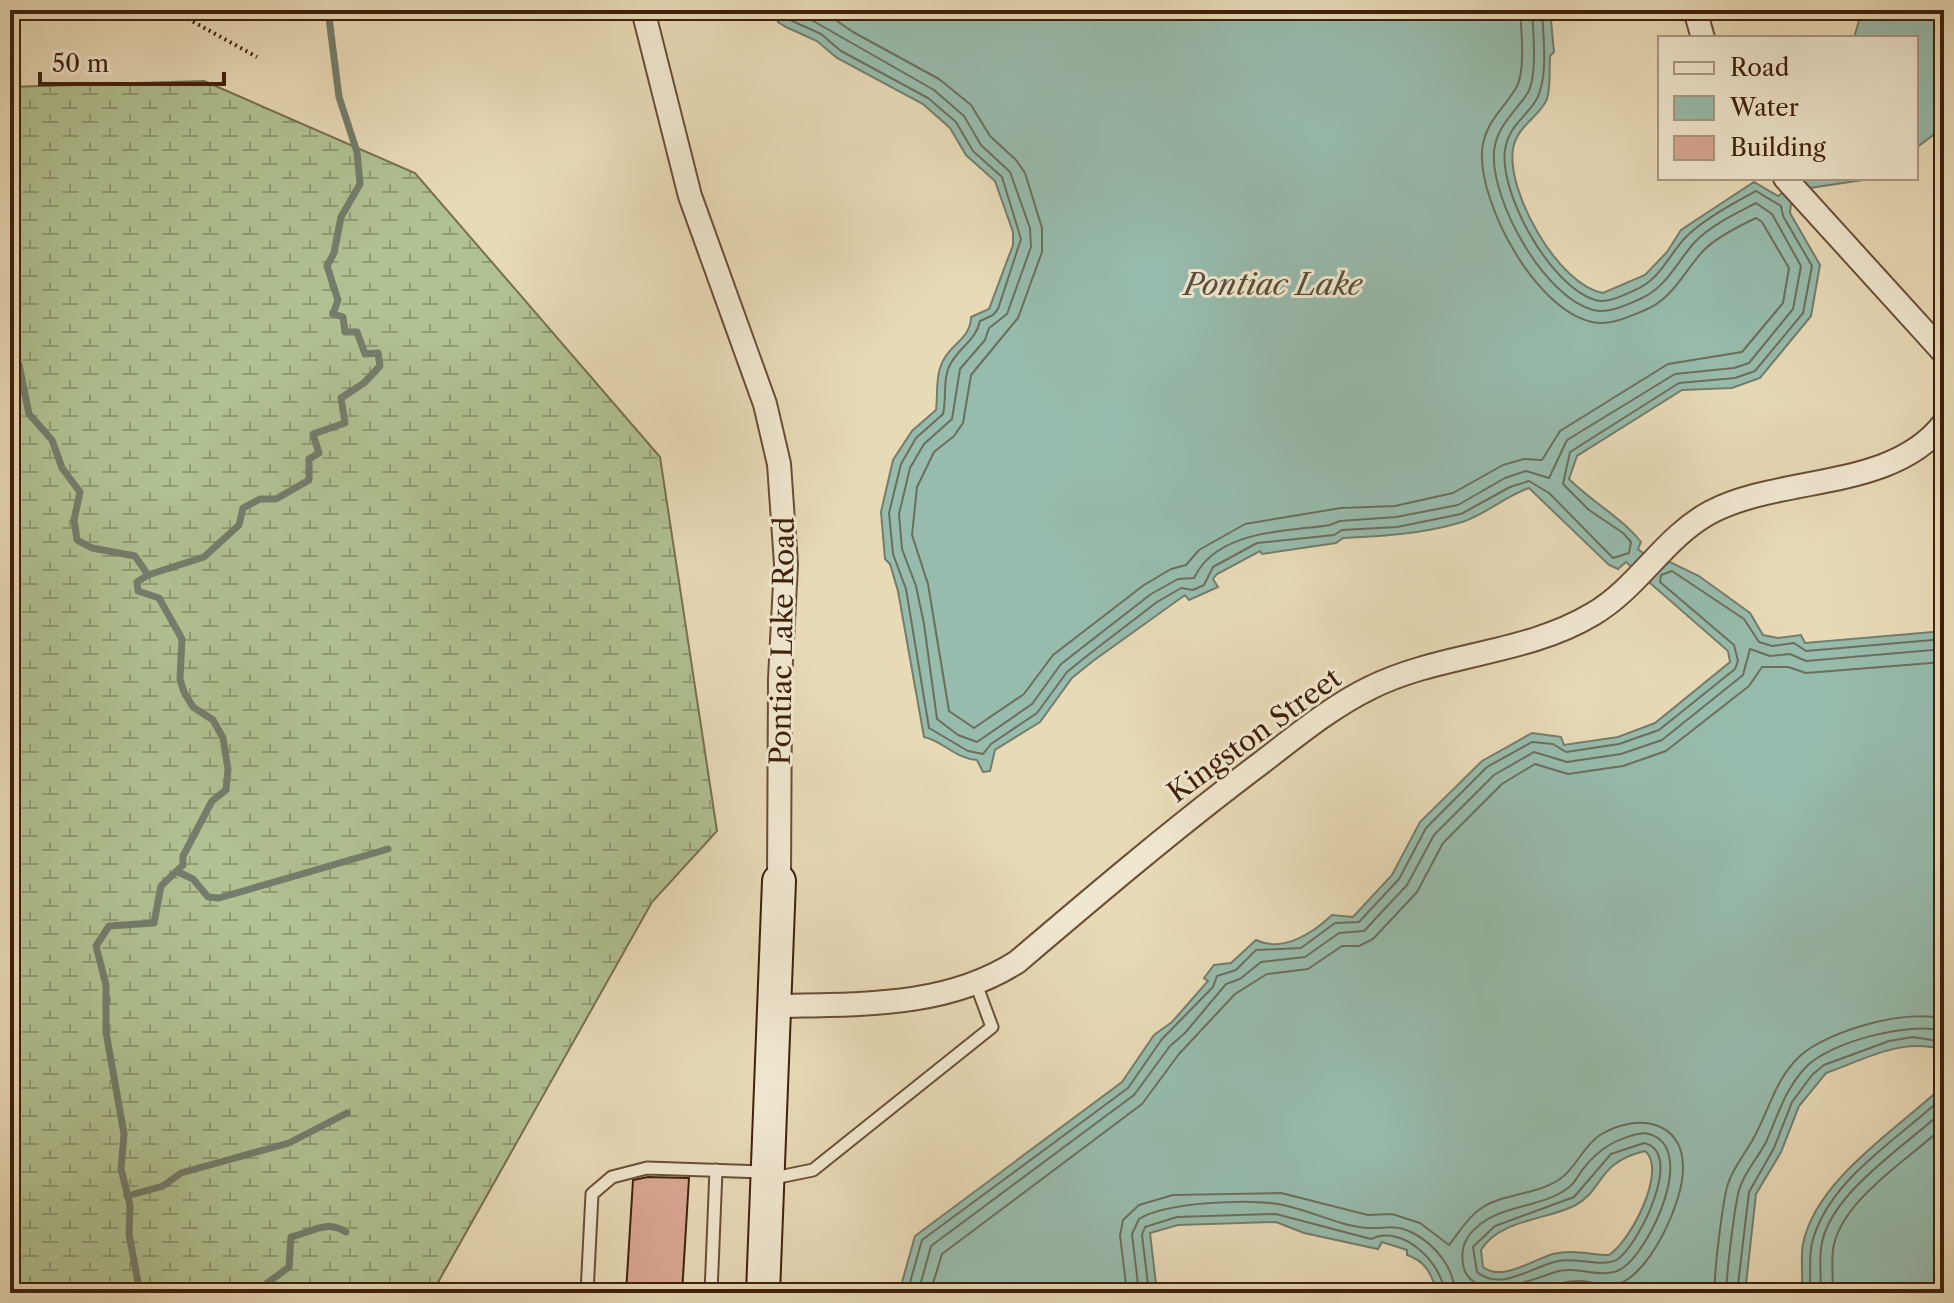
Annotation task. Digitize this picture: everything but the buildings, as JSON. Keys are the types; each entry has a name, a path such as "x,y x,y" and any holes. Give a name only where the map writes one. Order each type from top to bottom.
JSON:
{"street":[{"name":"Pontiac Lake Road","path":"643,10 690,196 755,375 779,464 786,564 780,679 776,1006 763,1293"},
{"path":"1695,10 1702,36"},
{"path":"1787,180 1944,353"},
{"name":"Kingston Street","path":"776,1006 900,1001 948,995 976,984 1017,962 1239,779 1370,687 1559,630 1594,614 1626,590 1663,546 1712,512 1903,458 1931,440 1944,423"}],"lane":[{"path":"587,1293 592,1194 612,1177 647,1168 768,1175 813,1170 992,1027 976,984"},
{"path":"711,1293 716,1170"}],"path":[{"path":"172,10 257,57"},
{"path":"320,14 343,17"}],"green space":[{"path":"204,81 415,173 660,457 717,831 652,902 432,1293 10,1293 10,87"}],"water":[{"name":"Pontiac Lake","path":"775,10 1550,10 1554,52 1550,56 1547,99 1515,141 1513,167 1527,212 1553,256 1586,287 1603,293 1645,275 1667,252 1681,230 1754,182 1778,196 1801,180 1863,180 1810,188 1791,204 1790,213 1820,265 1811,316 1760,378 1732,388 1682,390 1577,456 1569,479 1633,533 1641,542 1638,549 1660,567 1670,562 1699,576 1750,613 1763,635 1778,638 1801,635 1805,643 1944,631 1944,1050 1913,1046 1898,1048 1826,1073 1799,1106 1781,1152 1756,1194 1745,1293 1438,1293 1427,1269 1407,1255 1407,1250 1382,1242 1378,1249 1304,1233 1276,1222 1178,1225 1150,1233 1157,1293 899,1293 915,1236 1122,1082 1154,1035 1172,1022 1208,981 1204,978 1214,965 1231,963 1256,940 1287,943 1307,934 1332,915 1353,917 1392,875 1420,822 1482,761 1532,733 1561,737 1564,745 1618,737 1655,723 1730,662 1728,651 1626,562 1618,569 1609,565 1529,488 1470,519 1447,526 1403,534 1343,538 1336,543 1262,554 1260,551 1217,574 1213,579 1218,587 1189,600 1185,595 1072,678 1040,722 995,750 990,771 983,772 977,760 963,757 924,737 898,591 890,564 885,559 881,512 893,460 912,431 936,410 941,365 968,330 971,317 989,309 1013,245 1013,232 995,181 966,155 950,128 923,104 837,58 817,41 778,22","holes":["1645,1151 1651,1160 1652,1173 1644,1205 1636,1221 1618,1248 1609,1255 1560,1253 1508,1271 1491,1271 1483,1267 1481,1250 1499,1232 1574,1206 1584,1200 1617,1162"]},
{"path":"1862,10 1944,10 1944,127 1918,146 1918,36 1855,36"},
{"path":"1944,1085 1944,1293 1801,1293 1803,1244 1811,1220 1824,1198 1861,1157"}],"waterway":[{"path":"140,1293 129,1234 130,1205 121,1169 124,1134 106,1032 106,985 96,946 109,926 154,923 161,886 183,865 183,856 212,801 226,790 228,769 223,738 213,720 193,707 184,692 180,679 182,639 159,598 138,591 137,582 148,575 204,557 239,525 243,508 260,499 276,499 309,480 309,459 319,453 313,434 345,423 341,398 364,383 380,366 378,353 365,354 357,332 345,332 343,317 333,314 338,300 327,266 334,253 341,217 360,184 357,152 339,97 328,10"},
{"path":"10,356 19,365 29,414 52,440 62,468 80,492 74,520 77,540 92,548 135,556 148,575"},
{"path":"178,872 193,879 208,897 219,898 388,849"},
{"path":"127,1196 163,1186 181,1173 289,1143 347,1113"},
{"path":"254,1293 289,1267 291,1237 325,1227 346,1232"}]}
